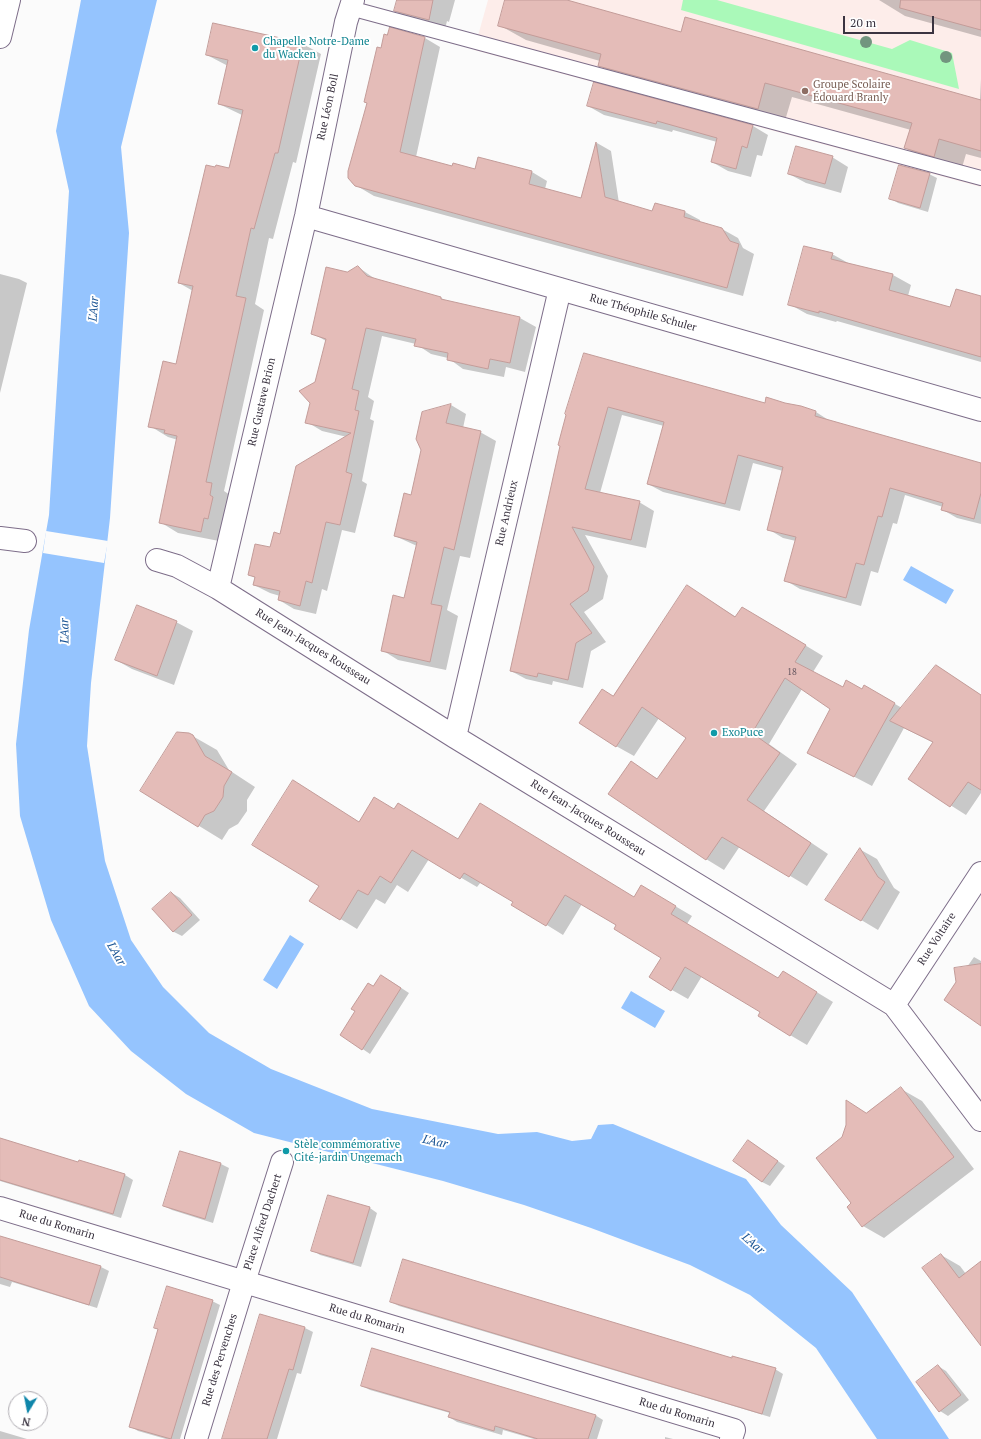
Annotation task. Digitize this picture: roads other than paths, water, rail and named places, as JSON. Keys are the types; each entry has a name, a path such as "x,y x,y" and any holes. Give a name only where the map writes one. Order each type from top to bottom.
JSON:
{"street":[{"path":"0,37 9,0"},
{"name":"Rue Léon Boll","path":"306,216 346,22 352,4"},
{"name":"Rue Théophile Schuler","path":"306,216 981,410"},
{"name":"Rue Gustave Brion","path":"218,588 306,216"},
{"name":"Rue Andrieux","path":"455,737 560,289"},
{"path":"0,538 25,541"},
{"name":"Rue Jean-Jacques Rousseau","path":"157,560 189,572 218,588 455,737 894,1005 981,1120"},
{"name":"Rue Voltaire","path":"894,1005 981,873"},
{"name":"Place Alfred Dachert","path":"244,1282 282,1162"},
{"name":"Rue du Romarin","path":"0,1208 244,1282 733,1435"},
{"name":"Rue des Pervenches","path":"196,1439 244,1282"}],"lane":[{"path":"352,4 981,178"}],"water":[{"name":"L'Aar","path":"81,0 157,0 121,147 129,233 110,518 91,683 87,746 105,861 131,940 163,987 209,1033 271,1069 372,1109 498,1134 537,1132 572,1141 591,1139 598,1125 613,1124 746,1179 781,1225 852,1292 949,1439 877,1439 816,1348 750,1295 690,1265 524,1205 443,1181 254,1133 186,1094 131,1051 89,1006 51,920 20,816 16,744 29,630 49,515 69,191 56,131"},
{"path":"911,566 954,590 946,604 903,580"},
{"path":"290,935 304,944 277,989 263,980"},
{"path":"631,991 665,1011 655,1028 621,1008"}],"place":[{"name":"Chapelle Notre-Dame du Wacken","path":"255,48"},
{"name":"Groupe Scolaire Édouard Branly","path":"805,91"},
{"name":"ExoPuce","path":"714,733"},
{"name":"Stèle commémorative Cité-jardin Ungemach","path":"286,1151"}]}
